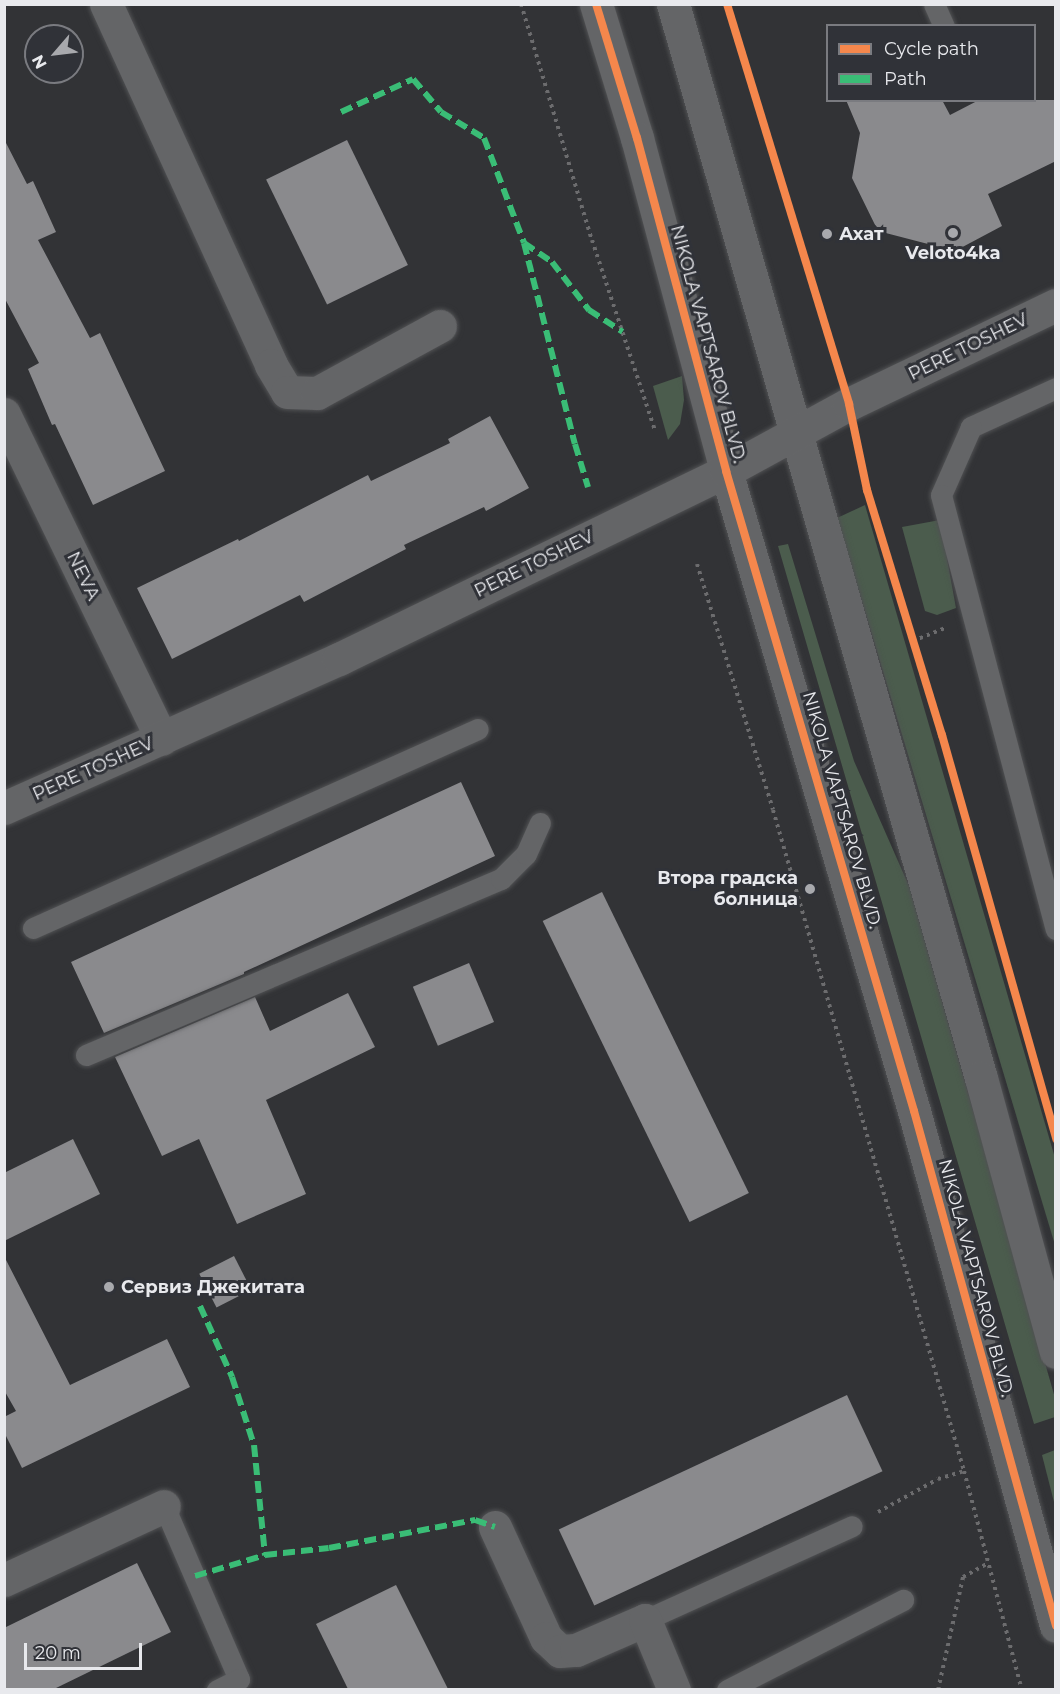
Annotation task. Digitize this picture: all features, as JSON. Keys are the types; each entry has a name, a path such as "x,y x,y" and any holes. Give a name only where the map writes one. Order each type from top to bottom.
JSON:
{"street":[{"name":"NIKOLA VAPTSAROV BLVD.","path":"596,4 637,138 726,471 914,1111 1056,1626"},
{"path":"674,4 981,1078 1056,1352"},
{"path":"113,7 271,365 287,392 317,393 440,326"},
{"name":"PERE TOSHEV","path":"4,808 339,659 726,471 796,431 1056,305"},
{"name":"NEVA","path":"4,414 162,739"},
{"path":"4,1580 164,1506"},
{"path":"495,1527 546,1638 560,1651 576,1650 645,1620 674,1689"}],"lane":[{"path":"934,4 943,24"},
{"path":"1056,388 971,427 941,495 1056,929"},
{"path":"33,928 478,729"},
{"path":"86,1055 501,879 526,854 540,823"},
{"path":"164,1506 241,1684 217,1689"},
{"path":"645,1620 852,1526"},
{"path":"727,1689 903,1600"}],"path":[{"path":"521,4 592,240 655,430"},
{"path":"697,564 773,810 964,1471 1022,1689"},
{"path":"910,630 916,651"},
{"path":"852,1526 938,1479 964,1471"},
{"path":"938,1689 963,1577 988,1563"}],"green space":[{"path":"682,376 684,400 680,424 668,440 653,386"},
{"path":"865,505 1055,1158 1055,1245 837,518"},
{"path":"940,520 956,608 937,615 925,611 902,527"},
{"path":"788,544 854,761 909,886 1055,1398 1055,1417 1034,1424 778,546"},
{"path":"1056,1450 1055,1506 1042,1455"}],"building":[{"path":"1056,100 1056,161 988,194 1002,226 955,251 878,231 852,178 860,133 847,102 943,102 950,115 975,102"},
{"path":"4,139 27,184 33,181 56,232 38,240 90,338 100,333 165,471 93,505 55,424 52,425 28,369 39,363 4,297"},
{"path":"347,140 408,265 327,304 266,179"},
{"path":"490,416 529,488 486,511 484,507 404,545 406,549 304,602 300,595 172,659 137,588 238,539 239,541 368,475 371,481 450,443 448,439"},
{"path":"461,782 495,856 244,972 244,974 104,1033 71,962"},
{"path":"602,892 749,1193 690,1222 543,921"},
{"path":"469,963 494,1022 438,1046 413,987"},
{"path":"348,993 375,1047 266,1100 306,1194 237,1224 199,1139 162,1156 115,1057 255,997 270,1031"},
{"path":"73,1139 100,1194 4,1241 4,1173"},
{"path":"4,1256 70,1385 167,1339 190,1387 22,1468 4,1432 4,1417 16,1411 4,1390"},
{"path":"234,1256 251,1290 217,1308 199,1274"},
{"path":"847,1395 882,1471 594,1606 559,1529"},
{"path":"137,1563 171,1632 54,1689 4,1689 4,1628"},
{"path":"396,1585 448,1689 348,1689 316,1624"}],"marked path":[{"path":"341,112 413,79 441,112 484,138 524,243 552,262 589,310 623,332"},
{"path":"524,243 588,487"},
{"path":"200,1306 232,1377 254,1445 265,1555"},
{"path":"195,1576 265,1555 329,1548 475,1520 495,1527"}],"cycle path":[{"path":"596,4 637,138 726,471 914,1111 1056,1626"},
{"path":"727,4 849,404 867,490 942,735 1056,1139"}],"place":[{"name":"Veloto4ka","path":"953,233"},
{"name":"Ахат","path":"827,234"},
{"name":"Втора градска болница","path":"810,889"},
{"name":"Сервиз Джекитата","path":"109,1287"}]}
